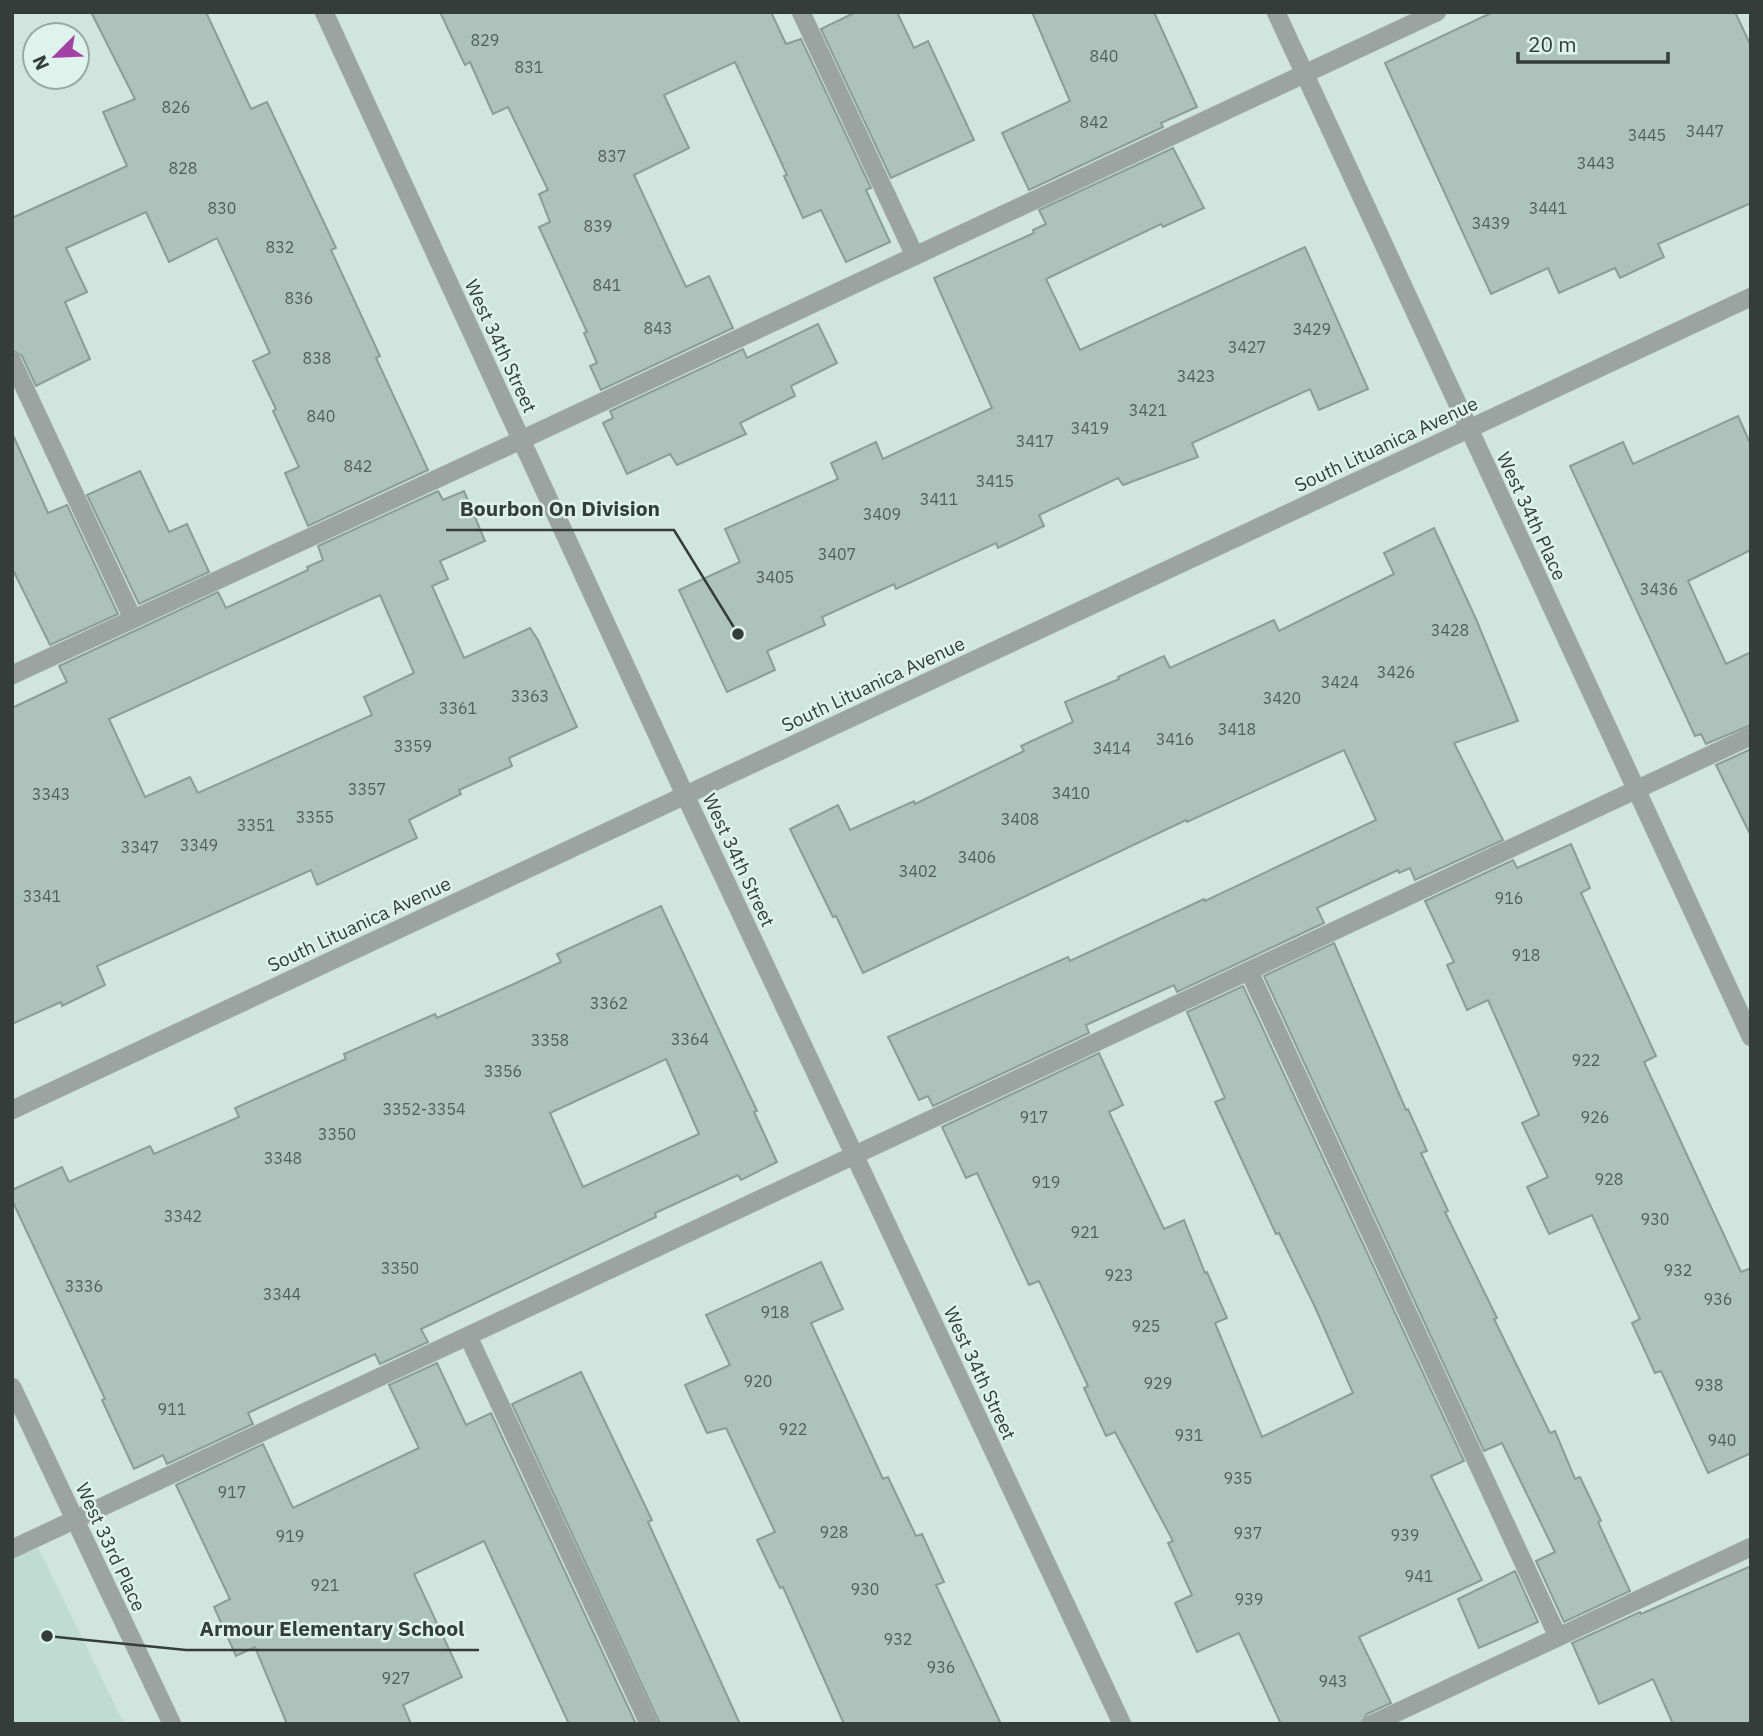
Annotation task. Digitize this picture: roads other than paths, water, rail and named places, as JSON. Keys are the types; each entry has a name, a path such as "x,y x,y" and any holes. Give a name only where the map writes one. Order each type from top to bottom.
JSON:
{"street":[{"name":"West 34th Street","path":"324,12 685,795 1122,1724"},
{"path":"801,12 915,256"},
{"name":"West 34th Place","path":"1276,12 1751,1037"},
{"path":"12,675 1437,12"},
{"name":"South Lituanica Avenue","path":"12,1110 1751,297"},
{"path":"12,361 133,619"},
{"path":"12,1549 1751,736"},
{"path":"1249,971 1558,1637"},
{"path":"468,1336 649,1724"},
{"name":"West 33rd Place","path":"12,1387 172,1724"},
{"path":"1372,1724 1751,1547"}],"place":[{"name":"Bourbon On Division","path":"738,634"},
{"name":"Armour Elementary School","path":"47,1636"}]}
